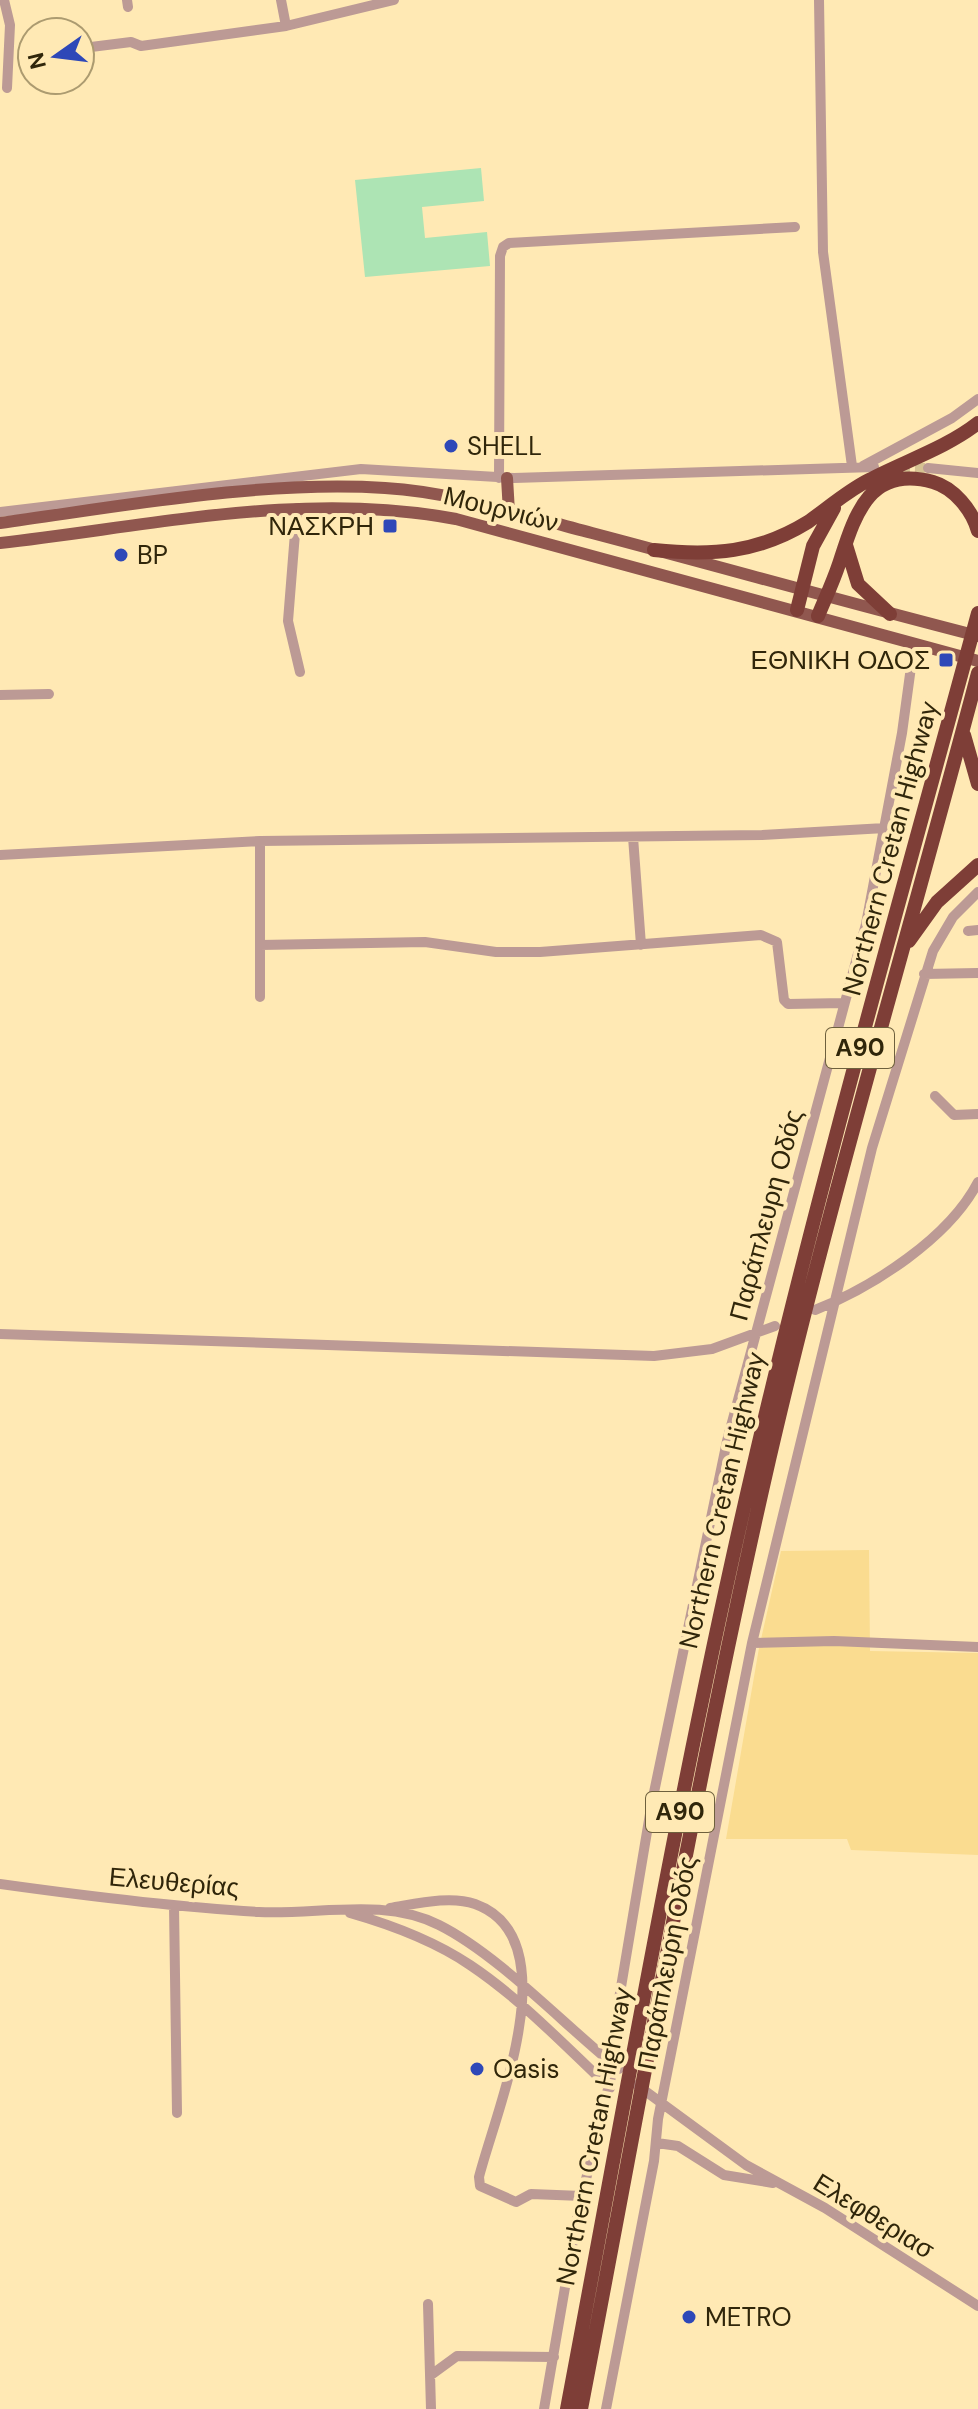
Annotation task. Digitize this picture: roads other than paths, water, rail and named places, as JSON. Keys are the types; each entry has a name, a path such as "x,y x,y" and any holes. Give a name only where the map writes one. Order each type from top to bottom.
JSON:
{"highway":[{"path":"654,550 710,554 745,551 780,538 845,496 978,423"},
{"path":"818,616 850,524 870,495 903,481 920,480 949,490 968,509 978,531"},
{"path":"797,610 813,546 823,524 845,496"},
{"path":"845,541 853,575 869,596 890,614"},
{"name":"Northern Cretan Highway","path":"567,2409 711,1656 756,1454 813,1220 978,613"},
{"name":"Northern Cretan Highway","path":"581,2409 732,1628 827,1224 978,673"},
{"path":"963,730 978,784"},
{"path":"902,951 937,902 978,865"}],"main road":[{"path":"503,478 509,512"},
{"path":"0,523 244,493 338,486 411,491 509,512 825,599 978,636"},
{"name":"Μουρνιών","path":"0,543 297,508 383,508 456,519 978,661"}],"street":[{"path":"4,0 10,25 7,88"},
{"path":"281,0 286,26"},
{"path":"96,46 131,42 141,46 286,26 394,0"},
{"path":"819,0 823,252 863,466"},
{"path":"503,478 500,256 503,247 509,243 795,227"},
{"path":"0,512 350,470 503,478 863,466 952,418 978,399"},
{"path":"928,468 978,473"},
{"path":"297,508 288,621 300,672"},
{"name":"Παράπλευρη Οδός","path":"544,2409 582,2196 618,2048 619,1999 652,1802 727,1441 844,1003 885,828 914,645"},
{"path":"0,695 49,694"},
{"path":"0,855 260,841 633,837 885,828"},
{"path":"633,837 641,945"},
{"path":"260,841 260,997"},
{"name":"Παράπλευρη Οδός","path":"606,2409 657,2143 658,2119 752,1643 872,1148 924,974 944,930 978,892"},
{"path":"260,945 425,942 518,952 641,945 746,934 771,938 780,950 784,1000 788,1004 844,1003"},
{"path":"924,974 978,973"},
{"path":"935,1096 954,1115 978,1114"},
{"path":"815,1310 834,1303 875,1279 943,1229 957,1216 978,1182"},
{"path":"0,1334 654,1356 712,1349 775,1326"},
{"path":"752,1643 834,1641 978,1647"},
{"name":"Ελευθερίας","path":"0,1884 174,1906 275,1913 380,1910"},
{"path":"380,1910 461,1901 485,1909 504,1924 515,1939 523,1968 524,2009 479,2177 480,2186 516,2202 531,2194 582,2196"},
{"path":"174,1906 177,2113"},
{"path":"343,1910 430,1942 470,1965 524,2009 610,2088"},
{"name":"Ελεφθεριασ","path":"380,1910 437,1924 483,1953 656,2100 746,2165 825,2208 978,2306"},
{"path":"657,2143 678,2146 724,2175 779,2184"},
{"path":"428,2304 431,2409"},
{"path":"431,2375 457,2356 554,2357"}],"tunnel":[{"path":"900,467 928,468"}],"place":[{"name":"SHELL","path":"451,446"},
{"name":"ΝΑΣΚΡΗ","path":"390,526"},
{"name":"BP","path":"121,555"},
{"name":"ΕΘΝΙΚΗ ΟΔΟΣ","path":"946,660"},
{"name":"Oasis","path":"477,2069"},
{"name":"METRO","path":"689,2317"}]}
